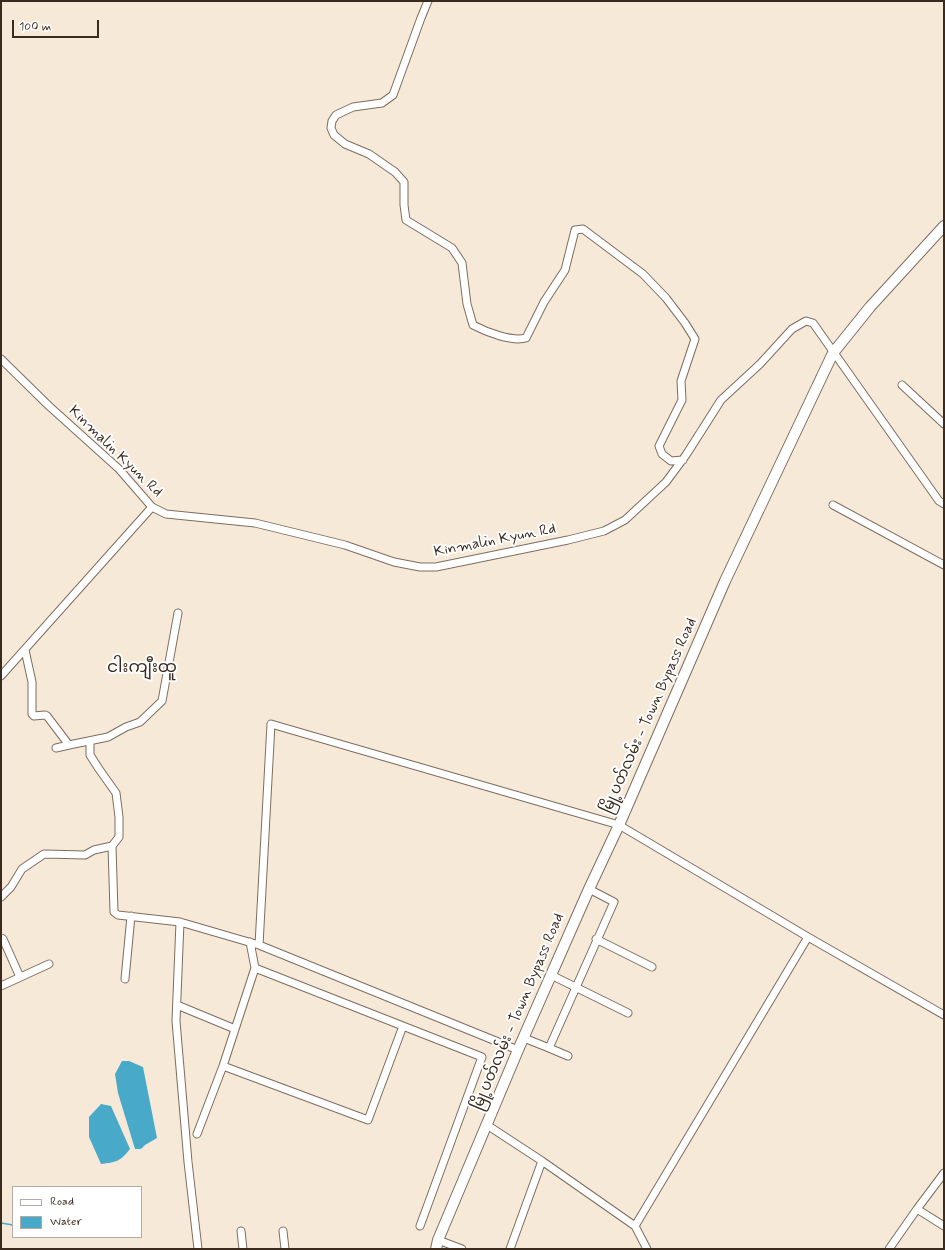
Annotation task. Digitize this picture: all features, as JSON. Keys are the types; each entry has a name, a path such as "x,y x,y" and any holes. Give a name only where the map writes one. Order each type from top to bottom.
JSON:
{"main road":[{"name":"မြို့ပတ်လမ်း - Town Bypass Road","path":"437,1244 518,1050 619,825 725,581 833,353 870,307 944,226"}],"street":[{"path":"428,1 393,95 382,103 353,107 336,115 332,121 331,128 334,135 345,144 369,154 394,172 404,182 404,205 406,220 452,248 462,263 467,304 472,325 490,334 521,340 526,338 544,302 565,270 575,230 583,229 643,274 666,298 695,339 681,381 682,400 659,446 662,454 671,461 683,460"},
{"name":"Kinmalin Kyun Rd","path":"1,359 49,406 119,469 152,507 166,514 255,523 345,545 394,562 436,567 568,540 604,531 625,520 666,482 683,460 721,400 760,364 792,329 806,320 810,321 813,323 833,353"},
{"path":"833,353 939,500 944,504"},
{"path":"902,385 944,424"},
{"path":"833,504 944,565"},
{"path":"1,676 152,507"},
{"path":"56,748 108,737 126,727 140,722 162,701 178,613"},
{"path":"25,650 32,682 32,714 34,716 47,716 69,745"},
{"path":"259,945 271,724 619,825 808,937 944,1015"},
{"path":"90,741 90,755 98,769 116,793 119,817 119,836 112,846 114,912 118,915 180,922 259,945 518,1050"},
{"path":"1,897 11,887 22,869 44,854 85,855 94,850 112,846"},
{"path":"549,1048 596,939 614,902 589,889"},
{"path":"125,979 131,916"},
{"path":"180,922 177,1028 188,1162 198,1249"},
{"path":"635,1226 808,937"},
{"path":"1,938 3,939 20,977"},
{"path":"596,939 652,967"},
{"path":"197,1134 223,1066 255,968 250,942"},
{"path":"1,986 49,964"},
{"path":"255,968 482,1057 420,1226"},
{"path":"551,975 628,1013"},
{"path":"177,1005 235,1029"},
{"path":"223,1066 368,1120 403,1026"},
{"path":"524,1038 568,1056"},
{"path":"487,1125 542,1161 635,1226 647,1249"},
{"path":"510,1249 542,1161"},
{"path":"889,1249 944,1173"},
{"path":"917,1209 944,1226"},
{"path":"241,1231 243,1249"},
{"path":"283,1231 285,1249"},
{"path":"437,1244 462,1249"}],"water":[{"path":"122,1061 129,1061 143,1067 157,1138 141,1149 135,1149 118,1093 115,1074"},
{"path":"101,1104 111,1106 130,1149 117,1161 101,1164 89,1137 89,1117"}],"waterway":[{"path":"1,1223 12,1225"}],"district":[{"name":"ငါးကျီးထူ","path":"142,668"}]}
